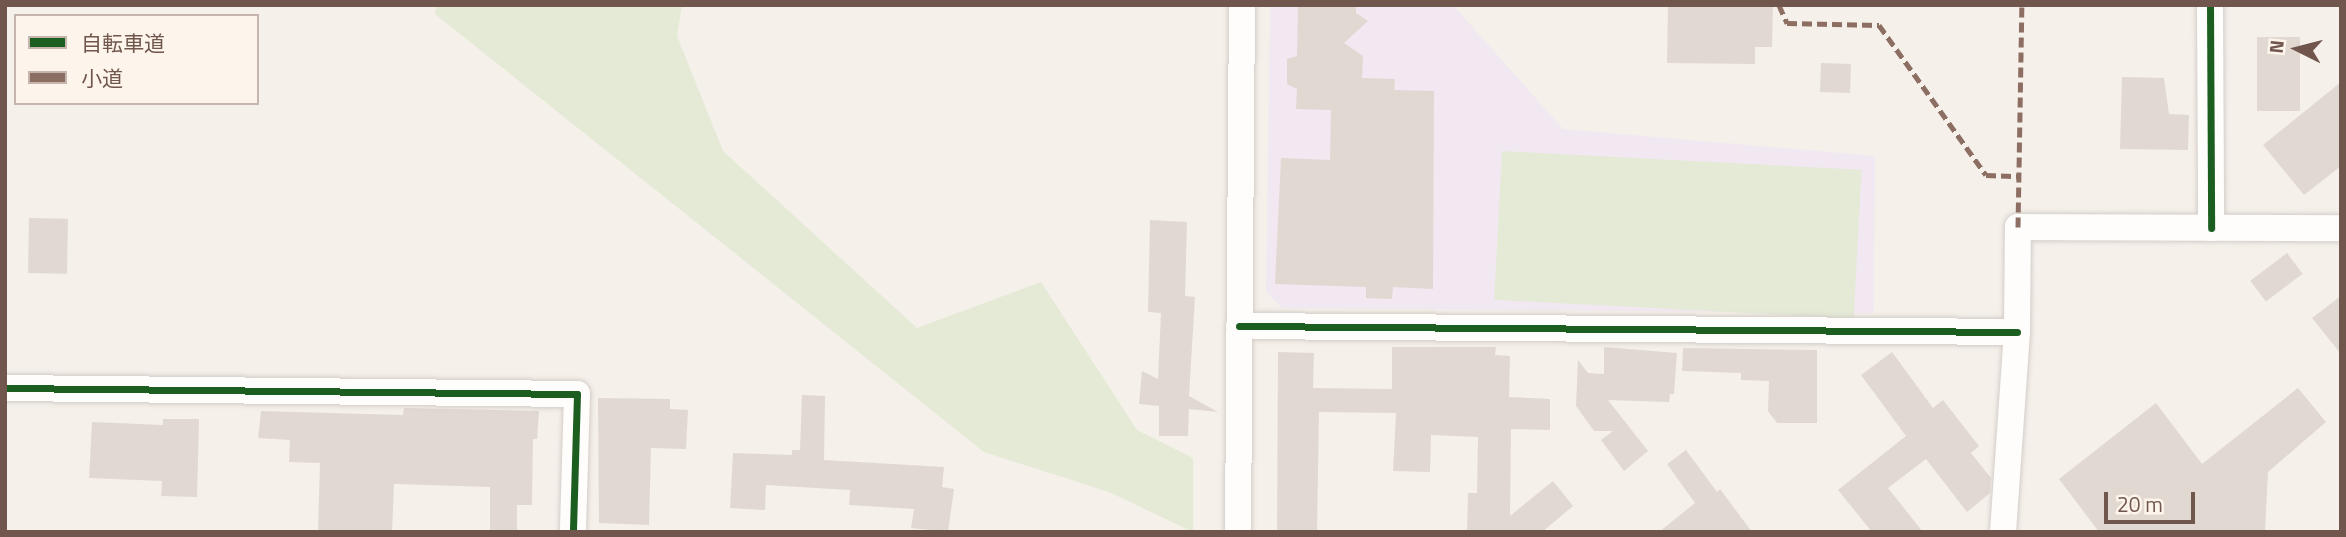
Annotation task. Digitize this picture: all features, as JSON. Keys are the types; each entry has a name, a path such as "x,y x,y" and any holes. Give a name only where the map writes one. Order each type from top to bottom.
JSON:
{"street":[{"path":"1238,532 1242,5"},
{"path":"2210,5 2211,228"},
{"path":"2003,532 2017,332 2018,228 2341,228"},
{"path":"1239,326 2017,332"},
{"path":"5,387 577,394 573,532"}],"shaded area":[{"path":"1270,5 1453,5 1563,129 1875,156 1874,313 1282,308 1266,292"}],"green space":[{"path":"437,5 682,5 677,36 723,151 917,328 1041,282 1137,430 1193,458 1193,532 1109,492 984,452 435,14"},
{"path":"1502,151 1862,170 1854,319 1494,300"}],"building":[{"path":"1298,5 1356,5 1356,13 1368,21 1344,43 1363,56 1362,78 1395,79 1394,90 1434,91 1433,289 1393,287 1392,299 1366,298 1366,287 1275,284 1281,158 1330,160 1331,110 1296,109 1297,89 1287,84 1287,59 1297,56"},
{"path":"1668,5 1773,7 1772,47 1755,47 1755,64 1667,63"},
{"path":"2257,37 2300,37 2300,111 2257,111"},
{"path":"1821,63 1851,64 1850,93 1820,92"},
{"path":"2122,77 2164,78 2169,114 2189,115 2188,150 2120,149"},
{"path":"2341,82 2341,166 2304,195 2263,145"},
{"path":"29,218 68,219 67,274 28,273"},
{"path":"1150,220 1187,222 1185,296 1195,297 1189,396 1218,412 1189,409 1188,436 1159,436 1159,406 1139,404 1142,371 1158,379 1161,313 1148,312"},
{"path":"2287,253 2303,274 2266,301 2250,281"},
{"path":"2341,296 2341,354 2312,318"},
{"path":"1392,347 1496,347 1495,355 1510,356 1509,397 1550,399 1550,430 1511,429 1510,516 1553,481 1573,506 1542,532 1467,532 1468,493 1477,493 1478,437 1431,435 1430,472 1393,471 1396,413 1319,412 1317,532 1277,532 1278,352 1314,353 1313,388 1392,389"},
{"path":"1604,347 1677,353 1674,394 1670,394 1669,402 1608,400 1648,451 1624,471 1601,440 1613,431 1594,431 1576,406 1578,360 1588,373 1604,374"},
{"path":"1683,348 1817,350 1817,423 1777,423 1768,411 1769,381 1741,380 1741,373 1682,371"},
{"path":"1892,352 1933,408 1943,400 1979,446 1971,453 1991,478 1990,493 1967,512 1926,459 1888,488 1923,532 1872,532 1838,490 1906,436 1861,375"},
{"path":"2298,388 2326,422 2268,472 2265,532 2099,532 2059,479 2156,403 2202,464"},
{"path":"802,395 825,396 824,460 944,467 942,487 954,489 948,532 911,528 914,509 849,505 850,490 766,485 765,510 730,508 733,453 792,455 792,450 800,450"},
{"path":"598,398 670,399 670,409 688,410 686,449 651,448 649,525 599,523"},
{"path":"404,408 539,411 537,439 533,439 532,505 517,505 517,532 490,532 490,487 394,484 392,532 318,532 320,463 289,462 290,440 258,438 261,411 403,415"},
{"path":"163,419 199,419 197,497 161,496 162,481 89,478 92,422 163,425"},
{"path":"1686,450 1717,492 1720,489 1752,532 1659,532 1695,503 1667,464"}],"marked path":[{"path":"1779,5 1787,23 1879,25 1986,175 2019,176"},
{"path":"2018,227 2022,5"}],"cycle path":[{"path":"2210,5 2211,228"},
{"path":"1239,326 2017,332"},
{"path":"5,388 577,394 573,532"}]}
